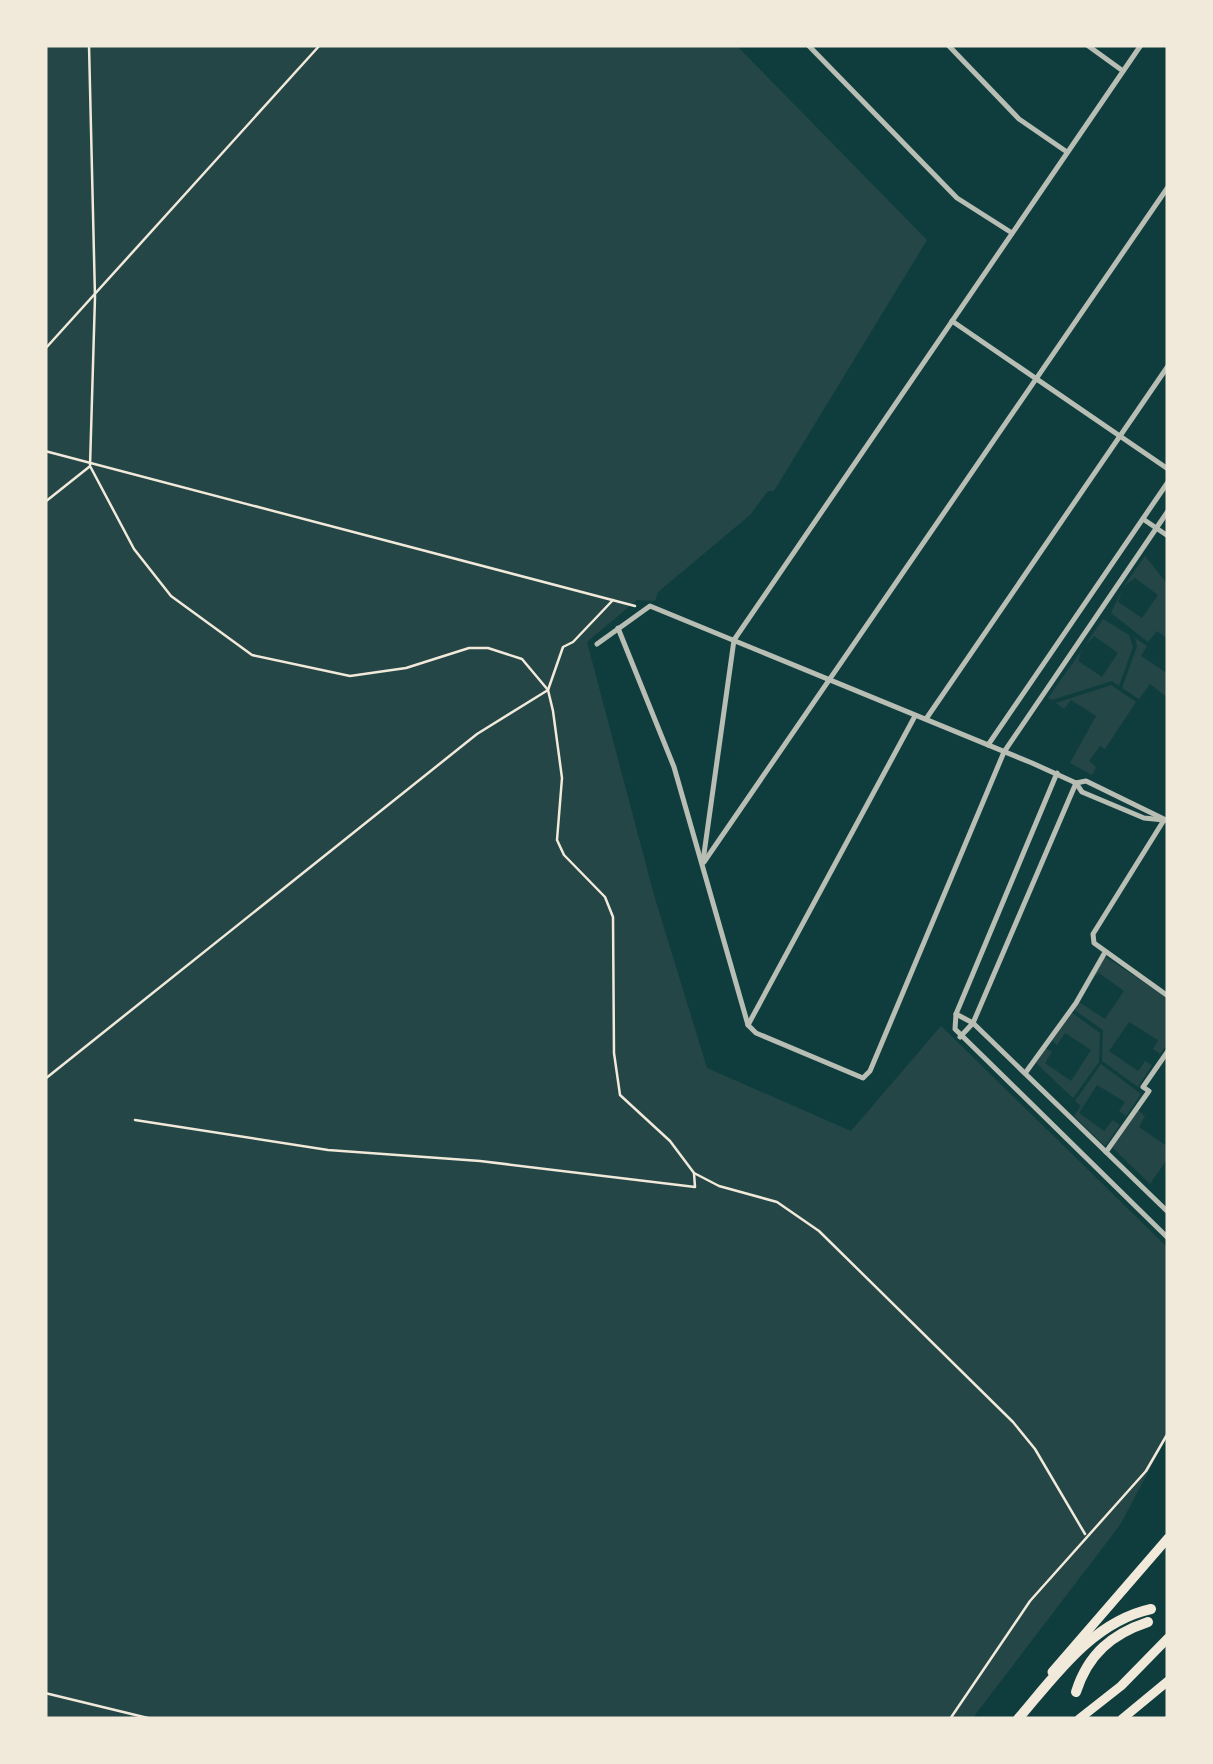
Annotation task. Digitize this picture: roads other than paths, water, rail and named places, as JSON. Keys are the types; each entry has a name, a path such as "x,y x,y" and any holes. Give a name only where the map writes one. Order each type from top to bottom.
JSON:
{"highway":[{"path":"1017,1719 1168,1538"},
{"path":"1017,1719 1087,1642 1122,1618 1151,1609"},
{"path":"1076,1692 1085,1668 1101,1648 1122,1632 1148,1622"},
{"path":"1079,1719 1120,1686 1168,1638"},
{"path":"1122,1719 1168,1682"}],"street":[{"path":"808,45 957,198 1012,233"},
{"path":"948,45 1019,119 1068,152"},
{"path":"1088,45 1123,70"},
{"path":"702,864 734,640 1141,45"},
{"path":"702,864 1168,187"},
{"path":"952,322 1168,468"},
{"path":"926,720 1168,366"},
{"path":"988,745 1168,482"},
{"path":"618,628 674,767 748,1026 857,1078 870,1071 1004,752 1168,511"},
{"path":"1143,519 1168,536"},
{"path":"596,644 650,606 1076,783 1086,782 1148,808 1166,820 1094,934 1094,943 1104,954 1168,996"},
{"path":"748,1026 915,714"},
{"path":"1056,773 956,1014 955,1029 1168,1238"},
{"path":"960,1037 974,1023 1076,783"},
{"path":"1025,1072 1076,1003 1104,954"},
{"path":"956,1014 974,1023 1168,1212"},
{"path":"1106,1152 1150,1091 1143,1087 1168,1050"}]}
